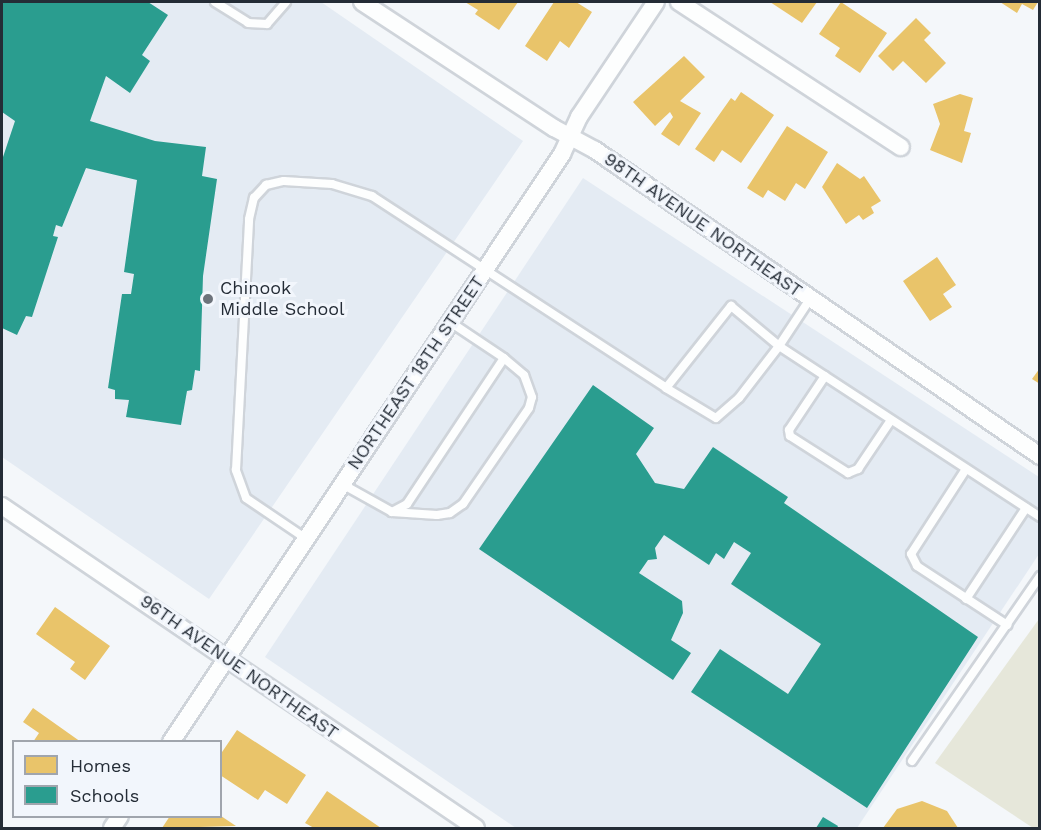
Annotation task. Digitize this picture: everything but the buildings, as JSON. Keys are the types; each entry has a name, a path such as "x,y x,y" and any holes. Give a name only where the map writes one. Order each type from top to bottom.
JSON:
{"street":[{"name":"98TH AVENUE NORTHEAST","path":"362,2 570,137 1040,456"},
{"name":"NORTHEAST 18TH STREET","path":"172,740 485,268 570,137 579,117 656,2"},
{"path":"679,2 901,147"},
{"name":"96TH AVENUE NORTHEAST","path":"2,506 476,828"}],"lane":[{"path":"215,2 248,23 267,24 286,2"},
{"path":"305,538 246,498 236,470 249,219 254,198 266,185 285,181 332,184 372,196 666,388 716,418 739,398 779,346 810,299"},
{"path":"666,388 731,306 779,346 1040,517"},
{"path":"341,484 392,512 437,515 450,513 464,504 529,408 532,397 524,375 504,358 449,322"},
{"path":"392,512 407,504 504,358"},
{"path":"825,376 789,430 790,436 848,473 858,469 891,420"},
{"path":"966,469 911,554 917,566 1007,625"},
{"path":"966,599 1026,508"},
{"path":"912,761 1040,576"}],"shaded area":[{"name":"Chinook Middle School","path":"2,2 321,2 523,141 209,599 2,457"},
{"path":"583,178 1039,477 1039,554 857,828 516,828 265,657"},
{"path":"1039,619 1040,828 1033,828 935,763"}],"place":[{"name":"Chinook Middle School","path":"208,299"}]}
